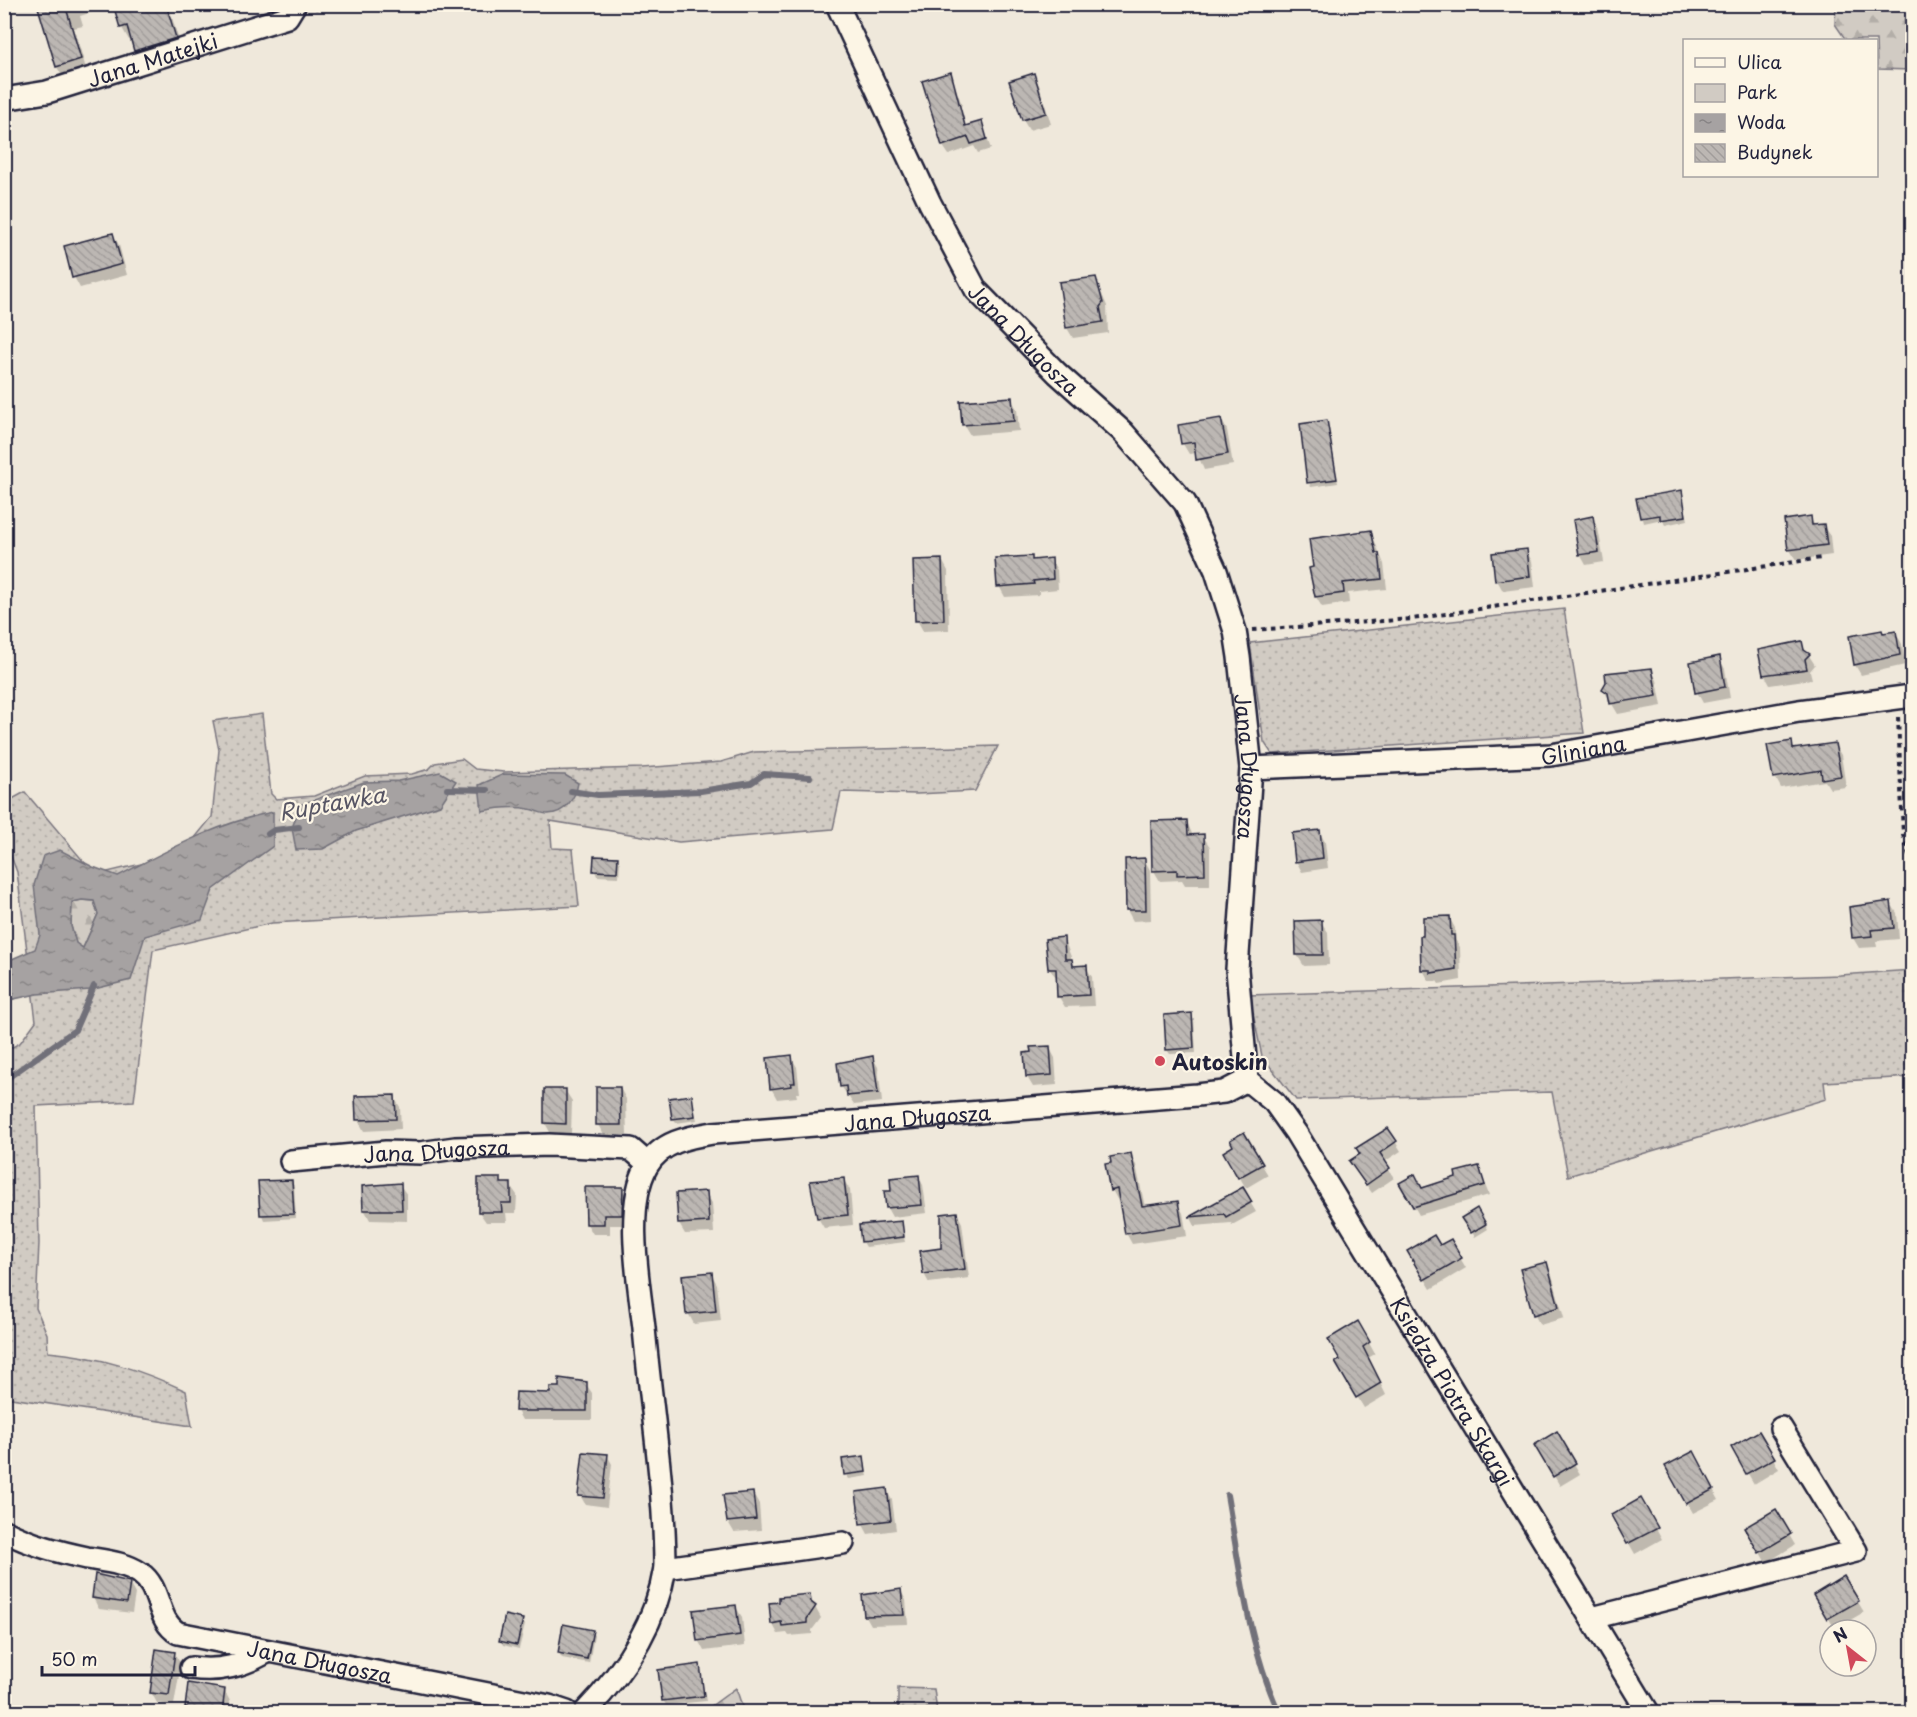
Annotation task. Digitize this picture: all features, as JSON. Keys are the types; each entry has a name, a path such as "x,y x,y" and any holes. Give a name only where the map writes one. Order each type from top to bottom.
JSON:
{"street":[{"name":"Jana Matejki","path":"4,99 47,92 287,16 296,4"},
{"name":"Jana Długosza","path":"291,1161 386,1152 420,1153 455,1148 549,1144 631,1149 648,1164 669,1145 682,1139 713,1133 1197,1095 1224,1092 1247,1080 1237,969 1251,768 1246,700 1235,631 1216,571 1185,503 1123,432 1057,373 976,290 925,192 837,4"},
{"name":"Gliniana","path":"1251,768 1551,755 1799,711 1905,697"},
{"name":"Księdza Piotra Skargi","path":"1247,1080 1274,1102 1296,1132 1648,1713"},
{"path":"585,1713 603,1695 635,1650 650,1619 665,1568 636,1239 640,1184 648,1164"},
{"path":"1592,1618 1856,1551 1781,1428"},
{"name":"Jana Długosza","path":"4,1531 48,1549 125,1566 139,1572 150,1582 163,1618 178,1633 538,1703 567,1713"},
{"path":"665,1568 843,1543"},
{"path":"191,1668 217,1670 229,1668 267,1652"}],"path":[{"path":"1235,631 1412,619 1821,558"},
{"path":"1905,697 1903,835 1912,865"}],"green space":[{"path":"1836,5 1912,5 1912,70 1878,69 1878,39 1845,39 1835,24"},
{"path":"1564,609 1584,733 1272,754 1264,742 1250,643"},
{"path":"262,714 271,794 276,799 314,796 365,776 412,774 429,769 435,763 462,759 475,769 504,772 642,768 721,762 754,752 998,746 975,791 917,794 841,792 833,829 679,842 550,821 552,848 573,849 579,906 272,923 153,950 134,1101 36,1106 39,1243 36,1308 47,1334 48,1352 119,1365 186,1391 192,1426 5,1397 5,1051 20,1043 36,1021 17,872 5,841 5,803 25,792 95,875 162,859 194,839 212,817 219,750 213,721"},
{"path":"94,901 98,914 83,948 76,944 71,926 72,902"},
{"path":"1912,970 1912,1077 1824,1082 1826,1099 1568,1176 1552,1092 1296,1100 1262,1056 1249,995 1840,975"},
{"path":"736,1688 744,1712 703,1712"},
{"path":"898,1688 934,1689 937,1712 898,1712"}],"water":[{"path":"440,772 456,781 440,805 356,831 323,849 296,850 292,828 300,805 364,782 398,781"},
{"path":"504,774 565,775 578,783 569,804 554,813 546,814 517,808 482,811 479,785"},
{"path":"273,812 273,846 213,890 202,920 145,936 131,980 90,990 37,994 5,1001 5,962 35,949 40,935 34,885 43,856 60,850 93,867 118,876 193,838","holes":["94,901 98,914 83,948 76,943 71,926 72,902"]}],"building":[{"path":"37,4 65,4 81,59 56,67"},
{"path":"113,4 166,4 176,38 134,51 127,26 120,28"},
{"path":"951,72 965,126 982,121 987,139 971,144 968,137 942,146 922,81"},
{"path":"1034,73 1046,113 1022,120 1009,81"},
{"path":"113,233 122,264 72,278 64,246"},
{"path":"1096,277 1103,303 1100,307 1103,322 1066,328 1059,282"},
{"path":"1012,397 1014,421 962,425 960,401"},
{"path":"1221,418 1228,454 1196,460 1194,442 1181,444 1178,425"},
{"path":"1327,420 1337,479 1307,483 1300,424"},
{"path":"1682,490 1686,516 1660,520 1660,515 1640,518 1636,498"},
{"path":"1593,516 1599,552 1579,555 1573,520"},
{"path":"1811,516 1812,525 1824,524 1827,545 1788,550 1784,520"},
{"path":"1371,530 1376,553 1379,553 1382,579 1343,583 1344,593 1315,597 1309,568 1313,567 1309,539"},
{"path":"1527,549 1530,576 1495,581 1492,553"},
{"path":"1032,556 1032,560 1052,558 1053,579 1033,581 1034,584 997,587 995,558"},
{"path":"942,559 944,620 915,621 913,560"},
{"path":"1882,630 1883,633 1896,631 1900,655 1854,665 1849,636"},
{"path":"1802,641 1804,650 1810,654 1805,659 1807,669 1763,675 1758,650"},
{"path":"1720,656 1725,687 1695,693 1690,662"},
{"path":"1652,668 1657,696 1610,704 1608,693 1602,689 1606,682 1605,673"},
{"path":"1792,741 1793,749 1835,743 1841,776 1822,779 1821,770 1773,778 1767,745"},
{"path":"1187,820 1188,835 1204,834 1205,874 1177,875 1177,870 1152,871 1151,821"},
{"path":"1320,830 1323,858 1295,862 1292,833"},
{"path":"594,856 618,857 617,872 593,871"},
{"path":"1145,858 1146,910 1126,910 1125,859"},
{"path":"1891,901 1894,928 1871,930 1872,936 1852,938 1849,907"},
{"path":"1450,916 1451,935 1454,935 1456,969 1431,973 1431,970 1421,970 1420,936 1423,936 1423,917"},
{"path":"1322,920 1323,955 1296,955 1295,921"},
{"path":"1064,937 1065,959 1072,959 1073,966 1087,965 1089,995 1057,997 1056,969 1048,969 1045,939"},
{"path":"1192,1013 1194,1048 1166,1050 1164,1015"},
{"path":"1050,1046 1052,1075 1026,1077 1024,1053 1031,1052 1030,1047"},
{"path":"792,1055 795,1083 791,1083 792,1086 770,1089 767,1058"},
{"path":"873,1056 878,1093 847,1096 846,1086 840,1087 837,1063"},
{"path":"596,1087 620,1087 621,1125 596,1125"},
{"path":"544,1089 566,1089 566,1124 544,1123"},
{"path":"395,1095 396,1119 356,1120 355,1096"},
{"path":"692,1095 695,1116 672,1119 669,1098"},
{"path":"1388,1128 1397,1141 1380,1153 1390,1168 1366,1185 1349,1161 1360,1154 1356,1148"},
{"path":"1244,1132 1263,1164 1238,1178 1223,1152 1233,1146 1230,1140"},
{"path":"1131,1153 1142,1206 1178,1201 1182,1225 1125,1234 1117,1189 1110,1191 1105,1164 1111,1163 1110,1157"},
{"path":"1479,1166 1485,1185 1413,1207 1399,1183 1415,1174 1422,1188 1456,1177 1455,1172"},
{"path":"919,1175 922,1205 886,1208 884,1191 891,1191 890,1178"},
{"path":"478,1178 501,1178 501,1183 511,1183 511,1203 501,1203 502,1212 478,1212"},
{"path":"844,1178 848,1215 817,1218 810,1181"},
{"path":"292,1180 294,1214 260,1215 258,1181"},
{"path":"401,1183 402,1210 363,1210 362,1186"},
{"path":"585,1187 623,1187 622,1215 604,1215 604,1224 586,1224"},
{"path":"1243,1187 1252,1202 1226,1217 1224,1214 1189,1217"},
{"path":"707,1191 709,1222 678,1224 676,1193"},
{"path":"1477,1208 1486,1224 1471,1233 1461,1218"},
{"path":"957,1212 965,1269 923,1274 920,1251 941,1248 941,1214"},
{"path":"902,1221 904,1237 861,1242 859,1225"},
{"path":"1434,1235 1440,1245 1451,1239 1462,1258 1424,1280 1407,1251"},
{"path":"1547,1262 1559,1307 1533,1315 1520,1269"},
{"path":"712,1272 716,1311 686,1314 682,1275"},
{"path":"1358,1321 1370,1342 1363,1347 1381,1383 1356,1398 1335,1362 1340,1360 1328,1339"},
{"path":"559,1378 587,1382 587,1411 515,1411 516,1392 550,1393 550,1387 559,1387"},
{"path":"1557,1431 1576,1463 1553,1477 1534,1445"},
{"path":"1759,1431 1775,1458 1746,1474 1731,1447"},
{"path":"1694,1451 1714,1489 1686,1504 1665,1466"},
{"path":"583,1452 608,1454 603,1498 578,1496"},
{"path":"864,1456 866,1472 844,1475 842,1459"},
{"path":"887,1488 891,1520 860,1524 856,1492"},
{"path":"753,1492 756,1519 727,1522 723,1495"},
{"path":"1641,1498 1658,1528 1627,1544 1611,1515"},
{"path":"1776,1509 1791,1534 1759,1553 1744,1528"},
{"path":"95,1574 130,1582 127,1603 92,1598"},
{"path":"1844,1576 1859,1601 1826,1618 1813,1595"},
{"path":"901,1589 904,1615 864,1616 862,1595"},
{"path":"810,1594 811,1602 816,1606 807,1619 807,1623 782,1626 781,1622 771,1624 769,1603 779,1602 779,1597"},
{"path":"736,1605 740,1635 697,1641 693,1610"},
{"path":"505,1615 523,1619 517,1645 499,1641"},
{"path":"563,1624 593,1630 587,1659 558,1653"},
{"path":"156,1649 175,1652 169,1695 150,1693"},
{"path":"700,1664 704,1696 662,1701 658,1670"},
{"path":"188,1683 225,1689 222,1713 192,1713 192,1709 185,1708"}],"waterway":[{"name":"Ruptawka","path":"571,791 598,795 701,791 751,783 764,774 810,777"},
{"name":"Ruptawka","path":"447,789 487,790"},
{"name":"Ruptawka","path":"268,834 274,830 299,827"},
{"name":"Ruptawka","path":"4,1085 9,1077 75,1030 94,986"},
{"path":"1227,1495 1252,1633 1268,1686 1279,1712"}],"place":[{"name":"Autoskin","path":"1160,1061"}]}
